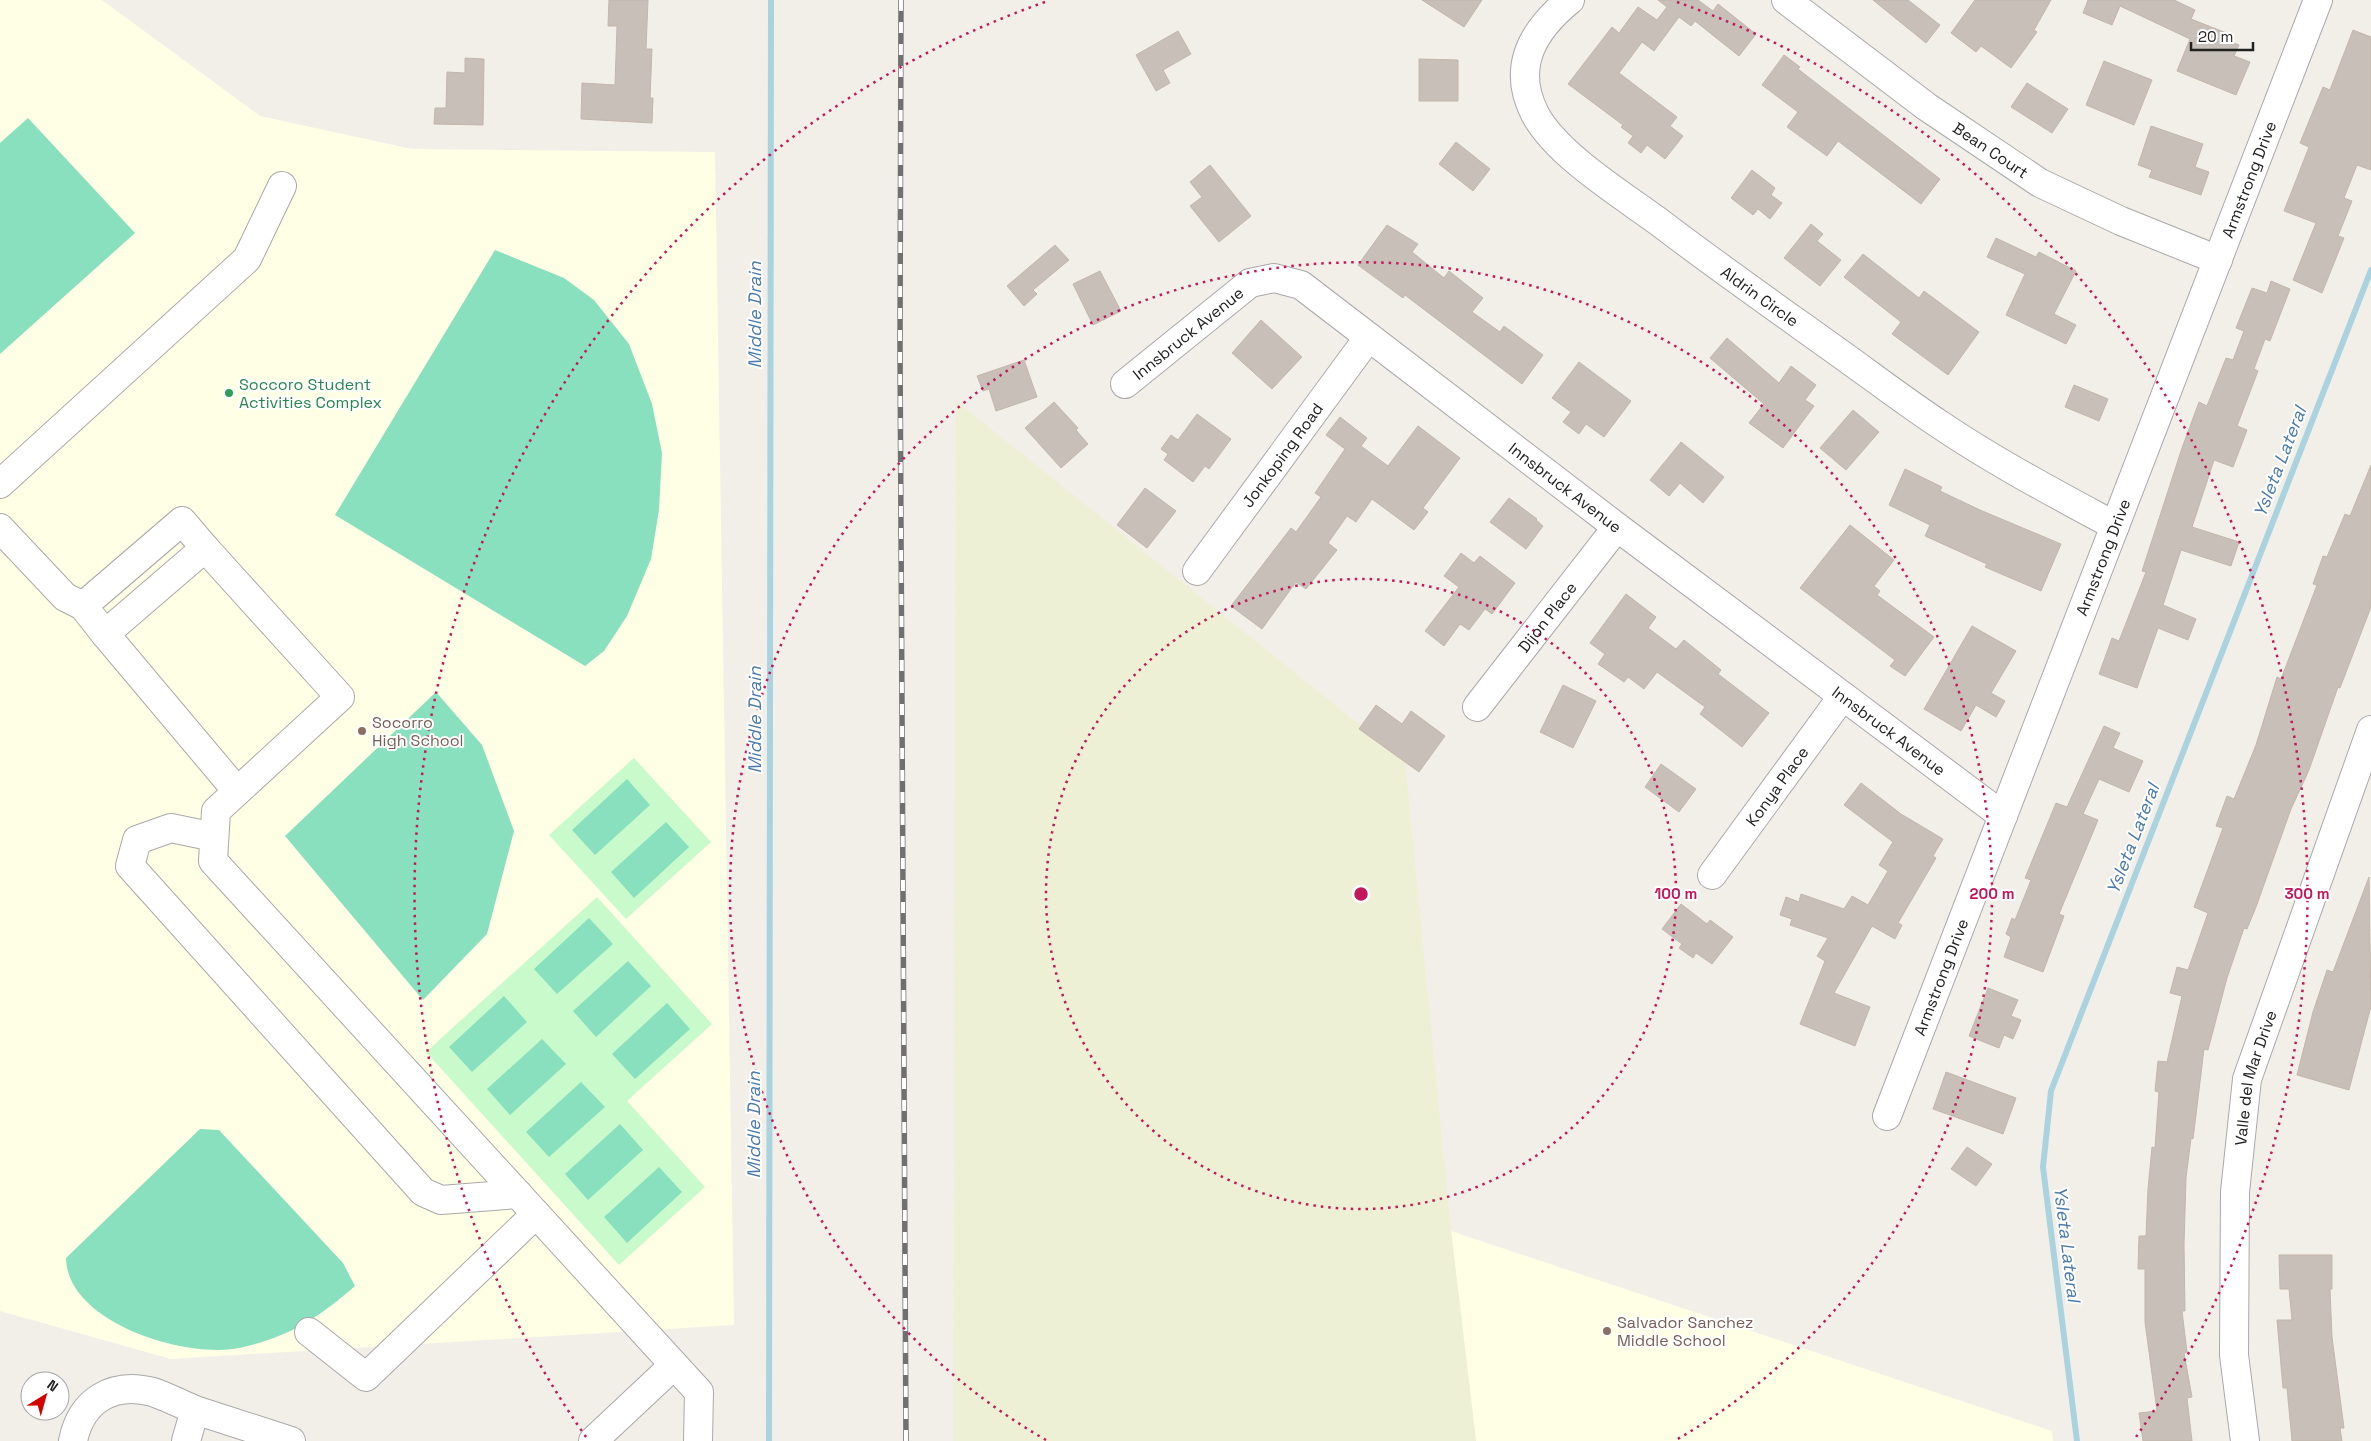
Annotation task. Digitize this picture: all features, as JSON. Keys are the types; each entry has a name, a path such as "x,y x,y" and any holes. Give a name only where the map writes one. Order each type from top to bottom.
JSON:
{"street":[{"name":"Aldrin Circle","path":"1570,0 1551,16 1538,32 1530,47 1525,66 1526,91 1534,113 1553,140 1708,260 1942,426 2012,470 2115,526"},
{"name":"Bean Court","path":"1786,0 1927,107 2040,183 2121,221 2218,260"},
{"name":"Armstrong Drive","path":"1887,1116 2317,0"},
{"path":"0,484 247,259 282,186"},
{"name":"Innsbruck Avenue","path":"1125,384 1237,291 1250,283 1263,279 1285,280 1302,285 1368,338 1441,390 1617,527 2003,816"},
{"name":"Jonkoping Road","path":"1197,571 1368,338"},
{"path":"83,606 182,521 340,698 216,810 213,861 699,1392 698,1441"},
{"name":"Dijon Place","path":"1477,707 1617,527"},
{"path":"0,528 65,597 83,606 237,791"},
{"path":"105,634 205,548"},
{"name":"Konya Place","path":"1712,875 1842,697"},
{"name":"Valle del Mar Drive","path":"2245,1441 2234,1355 2235,1192 2248,1080 2371,730"},
{"path":"214,837 171,828 137,840 130,866 423,1192 441,1200 518,1194"},
{"path":"309,1332 366,1377 536,1214"},
{"path":"593,1441 674,1365"},
{"path":"73,1441 76,1427 89,1404 119,1389 152,1392 196,1410 291,1441"},
{"path":"186,1441 196,1410"}],"shaded area":[{"name":"Socorro High School","path":"0,0 102,0 260,116 412,149 715,152 734,1325 171,1359 0,1311"},
{"path":"956,401 1405,761 1451,1231 1476,1441 953,1441"},
{"name":"Salvador Sanchez Middle School","path":"1451,1231 2052,1431 2053,1441 1476,1441"}],"green space":[{"path":"28,118 135,233 0,354 0,143"},
{"path":"495,250 564,278 594,300 629,344 652,404 662,453 659,510 651,559 627,616 604,651 585,666 335,515"},
{"path":"436,692 482,745 514,831 487,934 423,1000 285,836"},
{"path":"634,758 711,842 626,919 549,835"},
{"path":"627,779 650,805 595,855 572,830"},
{"path":"666,822 689,847 634,898 611,872"},
{"path":"597,897 712,1024 627,1101 705,1187 619,1265 426,1052"},
{"path":"589,918 613,944 557,994 534,969"},
{"path":"628,961 651,986 596,1037 573,1011"},
{"path":"504,996 527,1022 472,1072 449,1047"},
{"path":"667,1003 690,1029 635,1079 612,1054"},
{"path":"542,1039 566,1064 510,1115 487,1089"},
{"path":"581,1082 605,1107 549,1157 526,1132"},
{"path":"620,1124 643,1150 588,1200 565,1174"},
{"path":"200,1129 219,1130 343,1263 355,1286 328,1308 302,1325 257,1344 239,1348 216,1350 190,1348 133,1332 107,1318 86,1301 72,1281 66,1258"},
{"path":"659,1167 682,1192 627,1243 604,1217"}],"building":[{"path":"609,0 648,0 646,49 652,49 650,98 653,98 652,123 581,119 582,83 615,85 617,26 608,26"},
{"path":"1422,0 1482,0 1464,27"},
{"path":"1658,0 1698,0 1713,11 1718,4 1756,34 1739,56 1695,21 1691,26 1679,17 1654,51 1642,42 1619,73 1677,117 1670,126 1683,136 1665,159 1647,145 1641,153 1628,143 1633,136 1621,127 1623,125 1568,84 1612,27 1619,33 1638,7 1657,20 1667,7"},
{"path":"1873,0 1908,0 1940,25 1926,43"},
{"path":"1975,0 2051,0 2034,30 2037,32 2011,68 1981,46 1976,52 1951,33"},
{"path":"2088,0 2174,0 2195,10 2191,19 2229,34 2226,40 2239,45 2234,56 2250,62 2236,95 2177,71 2190,39 2120,6 2112,25 2083,13"},
{"path":"2353,30 2371,37 2371,170 2357,165 2344,198 2352,201 2338,236 2344,238 2322,293 2293,280 2316,223 2284,211 2309,147 2300,143 2323,87 2330,90"},
{"path":"1178,31 1191,54 1163,70 1170,83 1156,91 1136,55"},
{"path":"1784,55 1800,67 1798,69 1940,179 1921,204 1838,141 1827,156 1787,127 1798,112 1762,85"},
{"path":"465,58 484,59 483,125 434,124 435,108 446,108 447,72 465,73"},
{"path":"1419,59 1458,60 1458,101 1419,101"},
{"path":"2104,61 2152,80 2134,125 2086,105"},
{"path":"2027,83 2068,109 2052,133 2011,107"},
{"path":"2151,126 2203,144 2195,167 2209,172 2201,195 2149,177 2152,170 2138,165"},
{"path":"1456,142 1490,169 1473,191 1439,164"},
{"path":"1210,165 1251,216 1219,242 1190,206 1202,197 1190,182"},
{"path":"1752,170 1775,188 1771,195 1782,203 1770,219 1758,209 1753,215 1731,198"},
{"path":"1811,224 1823,234 1817,241 1841,260 1820,286 1784,258"},
{"path":"1387,225 1418,244 1412,252 1444,278 1449,271 1483,298 1472,312 1500,332 1504,326 1543,355 1522,384 1405,295 1403,298 1358,265"},
{"path":"1996,238 2036,257 2039,252 2076,271 2054,314 2076,325 2066,344 2006,315 2025,274 1987,257"},
{"path":"1055,245 1069,260 1033,290 1037,294 1024,306 1007,286"},
{"path":"1863,254 1919,298 1924,291 1979,332 1948,375 1892,334 1901,322 1844,277"},
{"path":"1100,271 1121,311 1093,325 1073,284"},
{"path":"2271,281 2290,289 2270,341 2265,339 2254,369 2258,371 2237,426 2247,430 2233,467 2214,460 2192,527 2239,542 2231,566 2181,550 2163,605 2196,619 2188,640 2158,628 2137,688 2099,674 2112,638 2119,641 2146,572 2142,571 2199,402 2207,406 2226,358 2233,360 2244,331 2236,328 2252,288 2267,293"},
{"path":"1261,320 1302,357 1272,389 1232,353"},
{"path":"1727,338 1779,383 1791,366 1816,385 1805,400 1814,406 1783,448 1749,423 1764,404 1710,358"},
{"path":"1024,360 1037,397 996,411 989,389 983,391 977,376"},
{"path":"1579,362 1631,401 1604,437 1586,424 1579,434 1563,422 1571,412 1552,398"},
{"path":"2074,385 2108,399 2099,421 2065,407"},
{"path":"1054,402 1078,428 1076,430 1088,444 1061,468 1025,428"},
{"path":"1853,410 1879,432 1846,470 1820,448"},
{"path":"1197,414 1231,439 1209,469 1205,466 1193,482 1164,460 1168,454 1161,449 1171,435 1178,440"},
{"path":"1340,417 1367,438 1361,446 1388,466 1418,426 1460,458 1423,508 1428,512 1414,530 1372,499 1356,522 1347,516 1328,543 1337,550 1306,589 1296,582 1262,629 1231,606 1291,528 1296,532 1321,497 1315,493 1345,449 1326,435"},
{"path":"1681,442 1724,477 1703,503 1680,483 1669,496 1650,480"},
{"path":"2371,465 2371,607 2340,688 2338,687 2309,770 2291,809 2256,907 2247,929 2244,928 2227,978 2208,1050 2204,1049 2193,1139 2191,1138 2186,1178 2184,1244 2185,1311 2182,1311 2187,1352 2184,1353 2192,1397 2187,1398 2192,1441 2143,1441 2139,1413 2157,1411 2145,1322 2145,1269 2138,1269 2139,1236 2146,1236 2148,1189 2152,1147 2155,1148 2159,1092 2155,1091 2158,1061 2167,1062 2182,996 2170,993 2177,967 2188,970 2208,913 2194,907 2223,828 2216,826 2227,796 2234,799 2256,745 2277,677 2281,679 2317,585 2313,584 2323,556 2327,557 2345,514 2350,516"},
{"path":"1905,469 1942,487 1940,491 2061,544 2041,591 1985,567 1987,564 1925,536 1930,525 1889,505"},
{"path":"1145,488 1176,511 1147,548 1117,525"},
{"path":"1509,498 1537,519 1543,526 1526,549 1490,522"},
{"path":"1850,525 1894,560 1874,586 1880,591 1877,595 1934,637 1905,676 1890,666 1895,660 1800,588"},
{"path":"1461,553 1474,563 1480,556 1515,583 1492,614 1485,609 1469,630 1460,624 1444,646 1425,631 1459,587 1444,576"},
{"path":"1626,594 1656,617 1648,628 1676,649 1684,640 1721,670 1718,674 1769,713 1742,747 1700,714 1705,707 1657,672 1644,689 1628,677 1624,682 1598,664 1605,654 1590,643"},
{"path":"1972,626 2016,651 1991,693 2005,701 1996,717 1976,705 1961,731 1924,709"},
{"path":"1563,685 1596,701 1573,748 1540,732"},
{"path":"1376,705 1402,724 1411,711 1445,736 1419,772 1359,729"},
{"path":"2104,726 2120,733 2113,748 2143,761 2129,792 2099,779 2083,814 2098,820 2059,914 2064,916 2043,972 2004,957 2011,937 2006,934 2012,918 2015,920 2031,880 2025,878 2056,803 2067,807"},
{"path":"1661,764 1696,789 1679,812 1645,787"},
{"path":"1861,783 1901,814 1943,839 1933,856 1936,858 1898,923 1902,925 1895,939 1872,926 1834,993 1870,1007 1855,1046 1800,1024 1825,961 1817,956 1828,938 1790,925 1792,919 1780,915 1786,897 1799,902 1801,894 1844,909 1852,896 1868,905 1888,871 1879,865 1893,842 1844,805"},
{"path":"2369,877 2371,1006 2349,1090 2297,1075 2313,1012 2327,970 2333,972"},
{"path":"1681,904 1707,924 1710,920 1733,937 1712,964 1696,953 1693,958 1679,948 1682,944 1662,929"},
{"path":"1988,988 2018,1000 2011,1016 2021,1020 2013,1039 2004,1035 1999,1048 1969,1036"},
{"path":"1946,1072 2016,1098 2003,1134 1933,1109"},
{"path":"1967,1147 1992,1164 1976,1186 1951,1169"},
{"path":"2279,1255 2332,1255 2332,1289 2330,1289 2332,1337 2344,1428 2340,1428 2342,1441 2292,1441 2287,1388 2283,1388 2277,1320 2292,1320 2289,1289 2280,1289"}],"waterway":[{"name":"Middle Drain","path":"769,1441 771,0"},
{"name":"Ysleta Lateral","path":"2077,1441 2043,1167 2051,1091 2371,270"}],"railway":[{"path":"901,0 900,347 906,1441"}],"place":[{"name":"Soccoro Student Activities Complex","path":"229,393"},
{"name":"Socorro High School","path":"362,731"},
{"name":"Salvador Sanchez Middle School","path":"1607,1331"}]}
